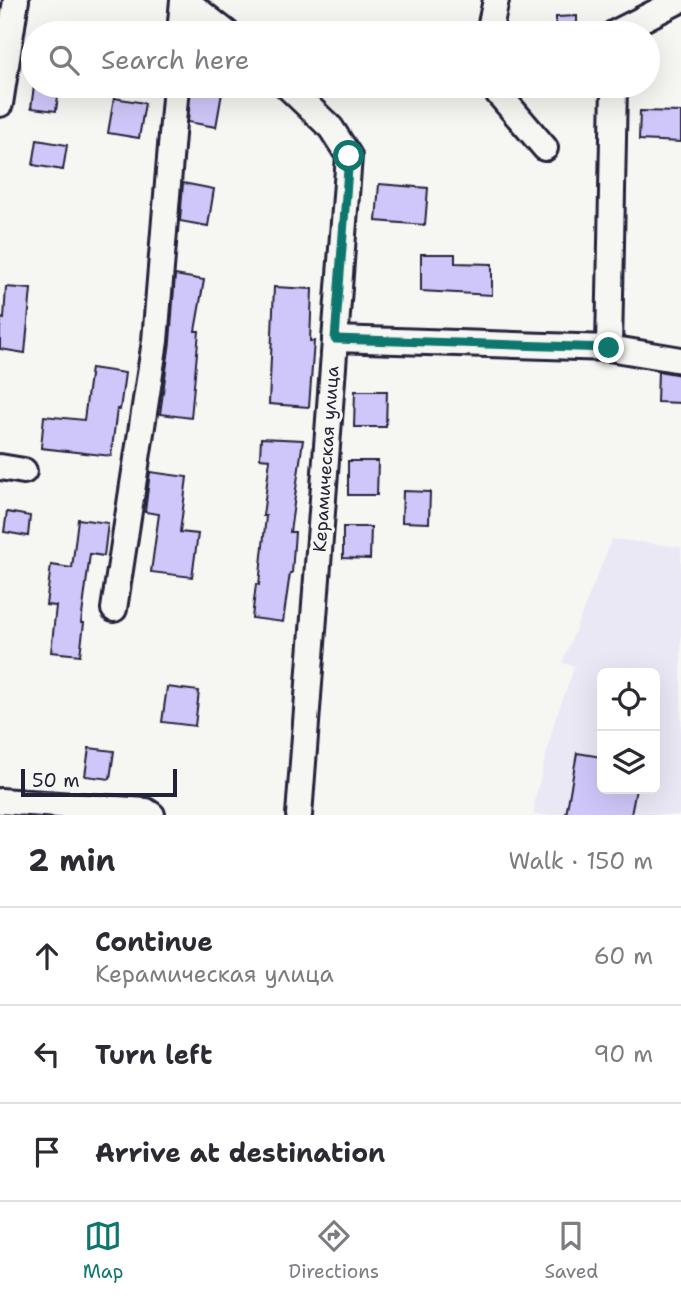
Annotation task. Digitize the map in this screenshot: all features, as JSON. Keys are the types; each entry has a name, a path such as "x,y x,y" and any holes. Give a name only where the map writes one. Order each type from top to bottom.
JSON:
{"street":[{"path":"0,104 16,0"},
{"path":"181,21 184,0"},
{"path":"184,0 211,21"},
{"path":"492,21 496,0"},
{"path":"639,21 680,0"},
{"path":"114,609 155,341 175,98"},
{"name":"Керамическая улица","path":"299,815 349,156 331,128 300,98"},
{"path":"502,98 545,148"},
{"path":"609,348 614,98"},
{"path":"335,339 609,348 681,360"},
{"path":"0,801 146,811 152,815"}],"shaded area":[{"path":"612,539 681,547 681,815 534,815 535,799 555,720 575,666 562,663"}],"building":[{"path":"577,16 577,21 556,21 556,17"},
{"path":"32,98 58,98 56,111 31,108"},
{"path":"114,98 145,103 139,138 108,133"},
{"path":"190,98 221,98 216,127 188,122"},
{"path":"640,111 681,112 681,142 639,140"},
{"path":"37,140 67,145 63,170 33,165"},
{"path":"183,183 214,189 208,226 180,221"},
{"path":"379,184 428,188 425,225 376,221"},
{"path":"421,254 455,254 455,263 492,264 492,295 421,291"},
{"path":"175,275 204,280 195,331 199,331 191,418 160,414 170,342"},
{"path":"6,287 31,289 25,353 0,349"},
{"path":"274,287 312,289 310,341 314,341 309,407 269,404"},
{"path":"91,368 125,373 111,456 41,448 44,416 84,420"},
{"path":"658,371 681,375 681,403 657,402"},
{"path":"355,391 387,391 386,427 354,427"},
{"path":"261,438 303,440 290,532 295,532 292,573 283,622 252,618 256,584 259,585 270,459 260,458"},
{"path":"348,461 378,461 377,495 348,495"},
{"path":"150,472 187,477 180,532 198,534 192,577 151,572 159,514 145,512"},
{"path":"403,491 430,492 429,523 402,522"},
{"path":"7,512 30,516 28,536 4,532"},
{"path":"78,519 108,523 104,556 90,554 81,623 84,623 80,655 51,652 56,606 46,605 51,565 72,568"},
{"path":"343,527 371,527 370,559 343,558"},
{"path":"167,687 199,691 195,726 162,722"},
{"path":"89,748 114,751 110,779 85,776"},
{"path":"577,753 597,756 597,794 635,794 631,815 566,815"}],"route":[{"path":"349,156 335,339 609,348"}]}
